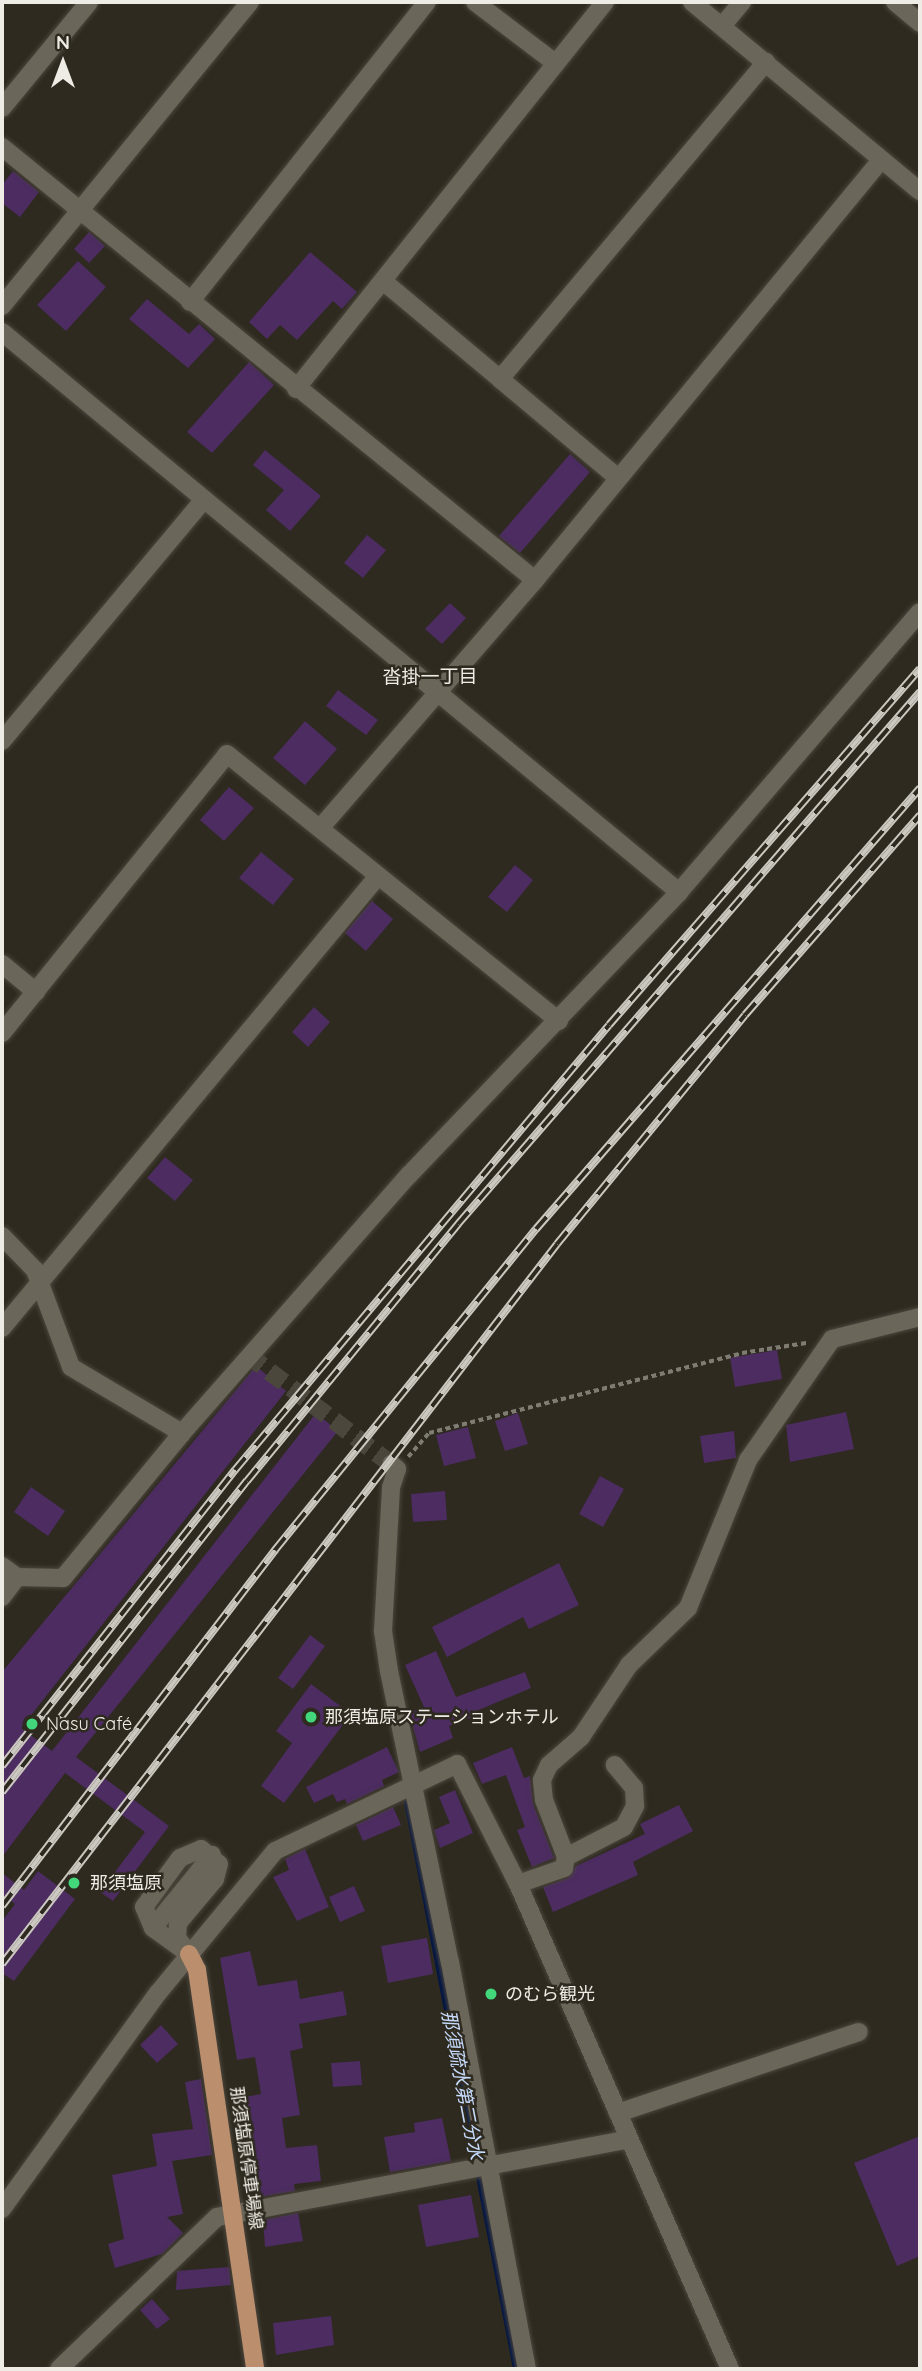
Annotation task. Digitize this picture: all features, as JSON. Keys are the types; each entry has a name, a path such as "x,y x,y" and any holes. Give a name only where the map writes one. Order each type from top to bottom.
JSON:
{"main road":[{"name":"那須塩原停車場線","path":"189,1954 197,1970 255,2369"}],"street":[{"path":"2,108 89,2"},
{"path":"2,306 250,2"},
{"path":"190,302 427,2"},
{"path":"475,2 554,62"},
{"path":"296,389 554,62 605,2"},
{"path":"692,2 920,191"},
{"path":"722,26 742,2"},
{"path":"895,2 920,23"},
{"path":"500,379 766,62"},
{"path":"2,147 296,389 535,580"},
{"path":"322,826 535,580 881,160"},
{"path":"383,281 618,478"},
{"path":"2,332 202,502 439,692 678,892"},
{"path":"2,741 202,502"},
{"path":"2,1566 17,1577 63,1578 182,1433 409,1175 559,1021 678,892 920,612"},
{"path":"2,1032 227,754 322,826 379,876 559,1021"},
{"path":"2,1328 379,876"},
{"path":"2,964 36,992"},
{"path":"2,1236 35,1270 71,1367 182,1433"},
{"path":"518,1884 564,1868 566,1857 544,1800 542,1780 549,1765 581,1737 629,1665 688,1608 748,1460 832,1339 920,1317"},
{"path":"394,1467 383,1631 490,2168 527,2369"},
{"path":"2,1597 17,1577"},
{"path":"2,2209 189,1954 275,1851 413,1782 457,1764 518,1884 730,2369"},
{"path":"566,1857 624,1827 635,1806 634,1788 615,1765"},
{"path":"192,1850 212,1856 219,1864 215,1879 175,1931 189,1954 153,1928 144,1907 165,1875 192,1850"},
{"path":"618,2113 859,2032"},
{"path":"59,2369 217,2217 490,2168 629,2139"}],"path":[{"path":"394,1467 429,1433 742,1353 832,1339"}],"building":[{"path":"13,171 39,192 20,217 2,203 2,185"},
{"path":"89,232 105,246 89,263 74,249"},
{"path":"310,252 357,292 342,309 333,301 297,340 280,325 267,339 249,322"},
{"path":"78,261 106,287 66,331 37,305"},
{"path":"147,299 189,334 199,324 215,339 188,368 129,319"},
{"path":"249,362 274,385 212,453 187,432"},
{"path":"265,450 321,496 290,531 266,510 284,490 253,465"},
{"path":"570,454 590,472 520,553 499,536"},
{"path":"367,535 386,550 363,578 344,563"},
{"path":"450,603 466,618 442,644 425,629"},
{"path":"338,690 378,720 366,735 326,706"},
{"path":"305,721 337,749 305,785 273,758"},
{"path":"229,787 254,808 224,841 200,820"},
{"path":"261,852 294,879 273,905 239,878"},
{"path":"515,865 533,880 507,912 488,897"},
{"path":"372,901 393,919 366,951 345,933"},
{"path":"314,1007 330,1022 308,1047 292,1032"},
{"path":"165,1157 193,1180 175,1201 147,1178"},
{"path":"777,1350 782,1379 735,1387 730,1358"},
{"path":"256,1366 286,1391 21,1728 52,1751 316,1413 338,1431 76,1757 169,1826 113,1901 100,1892 145,1832 65,1773 2,1857 2,1672"},
{"path":"846,1412 854,1449 790,1462 786,1425"},
{"path":"518,1413 528,1444 505,1451 495,1421"},
{"path":"468,1427 476,1458 444,1466 436,1435"},
{"path":"734,1431 736,1458 704,1463 700,1436"},
{"path":"600,1476 624,1489 603,1527 579,1514"},
{"path":"31,1487 65,1511 48,1536 14,1512"},
{"path":"445,1491 447,1520 413,1522 411,1494"},
{"path":"559,1563 579,1605 529,1629 523,1617 447,1657 432,1627"},
{"path":"310,1635 325,1646 293,1689 278,1678"},
{"path":"436,1651 456,1697 525,1672 531,1688 474,1712 475,1716 449,1726 453,1738 420,1752 409,1713 424,1707 405,1665"},
{"path":"311,1684 351,1714 284,1803 261,1786 292,1743 276,1731"},
{"path":"387,1747 399,1772 382,1780 384,1786 347,1804 345,1799 337,1802 333,1794 314,1803 306,1787"},
{"path":"512,1747 524,1778 530,1776 533,1804 554,1858 532,1867 517,1830 525,1827 506,1775 482,1784 473,1763"},
{"path":"455,1790 473,1833 440,1848 434,1830 450,1823 439,1797"},
{"path":"679,1805 693,1831 633,1862 638,1875 553,1912 543,1887 568,1878 576,1866 645,1834 640,1824"},
{"path":"393,1807 401,1825 363,1841 356,1825"},
{"path":"305,1849 329,1907 297,1921 273,1877 289,1870 285,1859"},
{"path":"38,1871 75,1899 14,1981 2,1973 2,1921 15,1904 2,1894 2,1873 24,1890"},
{"path":"354,1886 365,1911 340,1922 329,1897"},
{"path":"427,1938 433,1974 388,1983 381,1946"},
{"path":"250,1951 258,1986 297,1980 300,1999 343,1991 347,2015 299,2024 303,2048 290,2051 300,2115 282,2118 286,2148 317,2145 321,2181 294,2184 295,2191 259,2197 245,2097 261,2094 255,2057 237,2060 220,1958"},
{"path":"161,2025 178,2044 157,2063 140,2045"},
{"path":"360,2061 362,2085 333,2087 331,2063"},
{"path":"201,2079 212,2155 172,2161 183,2214 167,2217 183,2233 162,2254 115,2268 108,2244 124,2239 112,2175 157,2166 152,2134 193,2129 185,2082"},
{"path":"442,2118 451,2161 390,2172 384,2137 415,2132 414,2123"},
{"path":"920,2136 920,2256 897,2266 854,2163"},
{"path":"471,2195 479,2237 426,2247 418,2205"},
{"path":"298,2213 303,2241 265,2247 263,2220"},
{"path":"229,2267 231,2285 176,2290 177,2271"},
{"path":"152,2299 170,2319 157,2329 140,2310"},
{"path":"331,2316 334,2345 276,2355 273,2323"}],"waterway":[{"name":"那須疏水第二分水","path":"407,1802 516,2369"}],"tunnel":[{"path":"248,1355 391,1464"}],"railway":[{"path":"2,1766 235,1470 609,1025 920,669"},
{"path":"2,1792 247,1481 458,1224 920,692"},
{"path":"2,1906 275,1550 536,1229 920,788"},
{"path":"2,1964 557,1244 745,1015 920,815"}],"place":[{"name":"那須塩原ステーションホテル","path":"311,1717"},
{"name":"Nasu Café","path":"32,1724"},
{"name":"那須塩原","path":"74,1883"},
{"name":"のむら観光","path":"491,1994"}],"district":[{"name":"沓掛一丁目","path":"430,677"}]}
